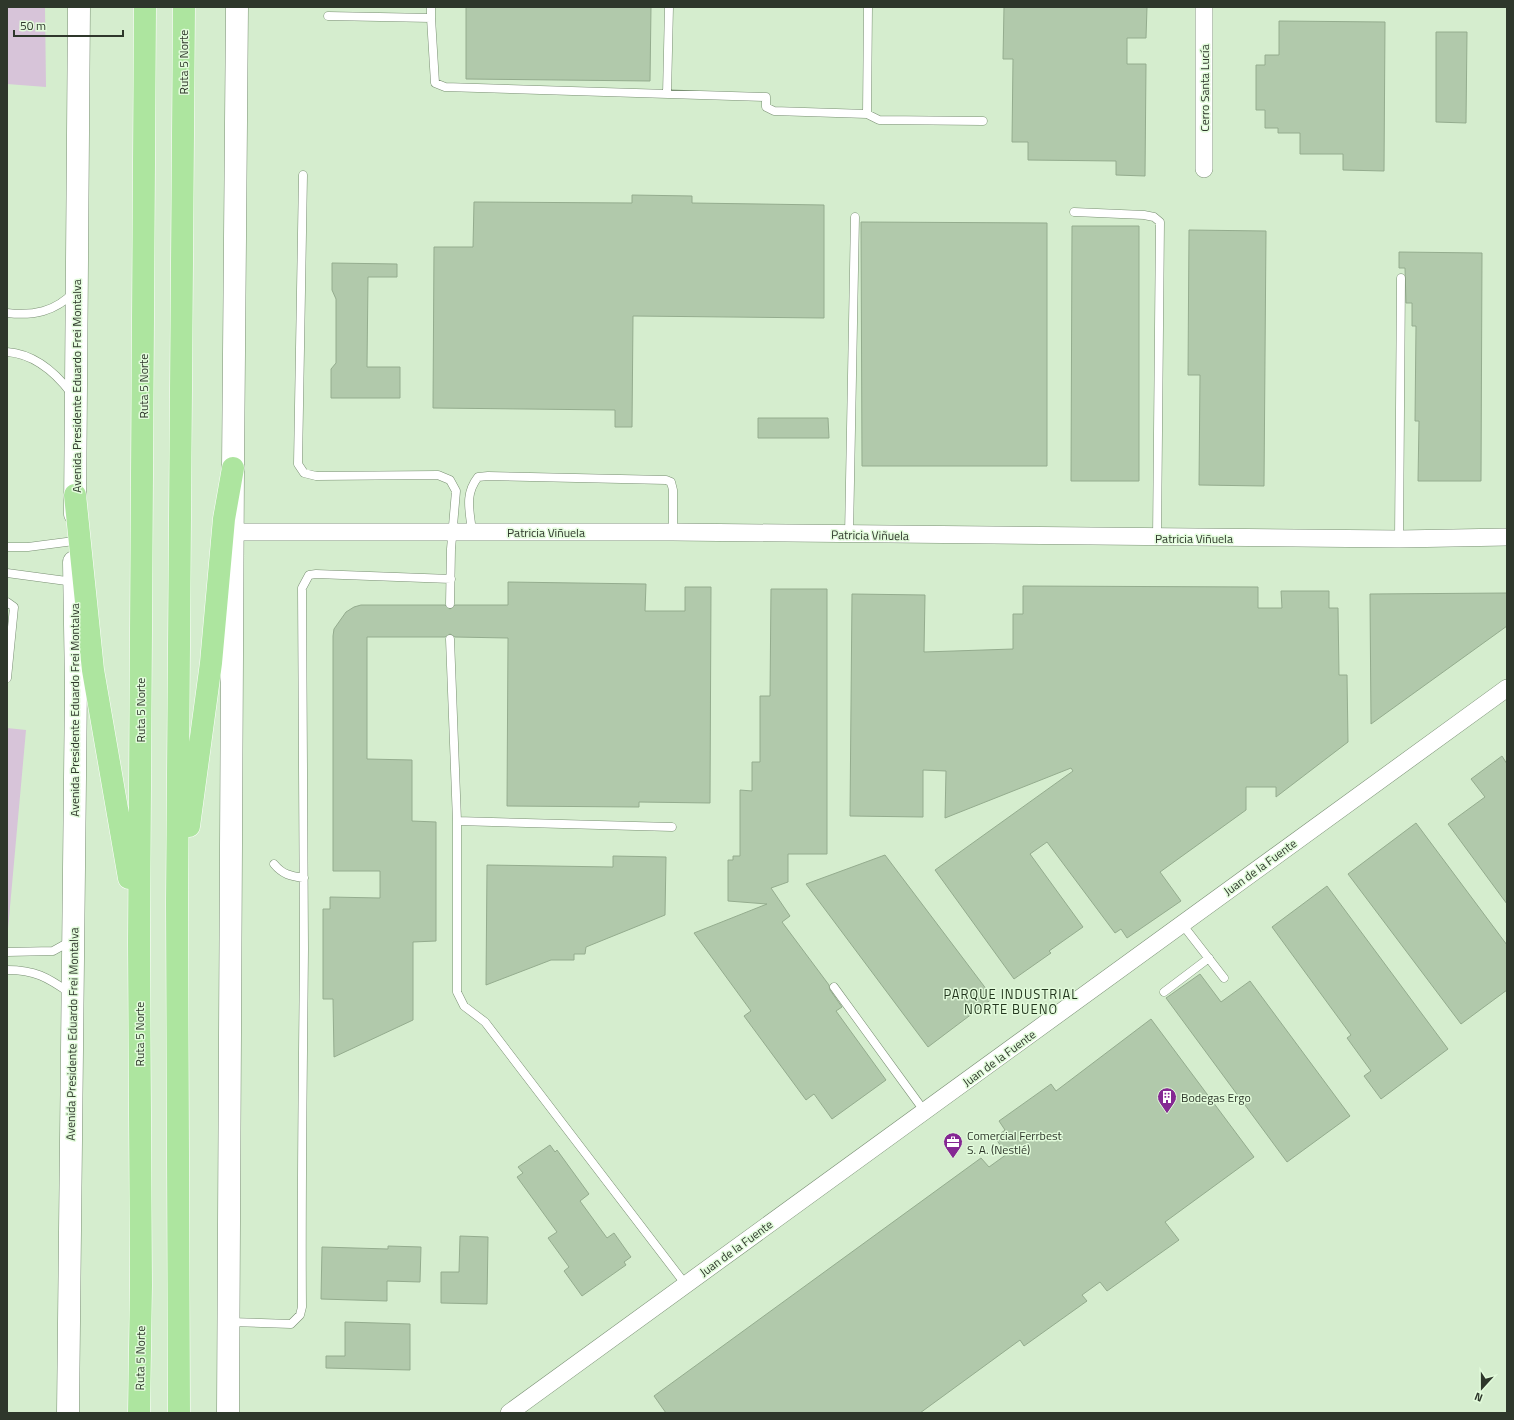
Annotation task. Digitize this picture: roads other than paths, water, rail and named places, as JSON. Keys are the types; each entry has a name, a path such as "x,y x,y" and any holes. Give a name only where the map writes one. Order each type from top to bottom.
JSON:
{"highway":[{"name":"Ruta 5 Norte","path":"139,1413 141,1278 139,943 145,7"},
{"name":"Ruta 5 Norte","path":"179,1413 177,902 184,7"},
{"path":"177,902 197,774 214,634 224,519 233,468"},
{"path":"75,495 92,670 129,875 139,943"}],"main road":[{"name":"Avenida Presidente Eduardo Frei Montalva","path":"68,1413 76,687 74,540 79,7"},
{"path":"228,1413 237,7"}],"street":[{"name":"Cerro Santa Lucía","path":"1204,7 1204,169"},
{"name":"Patricia Viñuela","path":"233,532 673,532 1157,538 1399,539 1507,537"},
{"name":"Juan de la Fuente","path":"509,1413 1507,688"}],"lane":[{"path":"431,7 434,83 445,87 766,97 766,107 774,111 867,114 879,120 983,121"},
{"path":"667,94 669,7"},
{"path":"867,114 868,7"},
{"path":"328,16 431,18"},
{"path":"303,175 298,464 304,473 316,476 438,475 450,480 456,492 454,532 451,549 450,604"},
{"path":"1074,212 1144,215 1154,217 1160,222 1157,538"},
{"path":"849,535 855,217"},
{"path":"1399,539 1401,278"},
{"path":"7,313 29,314 44,312 61,303 77,289"},
{"path":"7,352 23,354 35,359 61,382 76,400"},
{"path":"472,532 468,493 478,477 488,476 666,480 671,482 673,490 673,532"},
{"path":"7,547 28,547 74,540"},
{"path":"7,573 74,582"},
{"path":"229,1322 291,1324 300,1315 302,1307 301,1162 304,1045 304,878 302,588 309,575 316,574 451,579"},
{"path":"7,602 14,607 7,678"},
{"path":"450,639 457,821 457,992 464,1006 485,1022 686,1285"},
{"path":"457,821 672,828"},
{"path":"274,864 281,872 289,876 304,878"},
{"path":"1182,924 1224,978"},
{"path":"7,952 53,951 73,939"},
{"path":"1164,992 1209,958"},
{"path":"7,970 29,971 45,976 73,994"},
{"path":"834,988 925,1112"}],"place":[{"name":"Bodegas Ergo","path":"1167,1114"},
{"name":"Comercial Ferrbest S. A. (Nestlé)","path":"953,1159"}],"district":[{"name":"PARQUE INDUSTRIAL NORTE BUENO","path":"1011,1002"}]}
